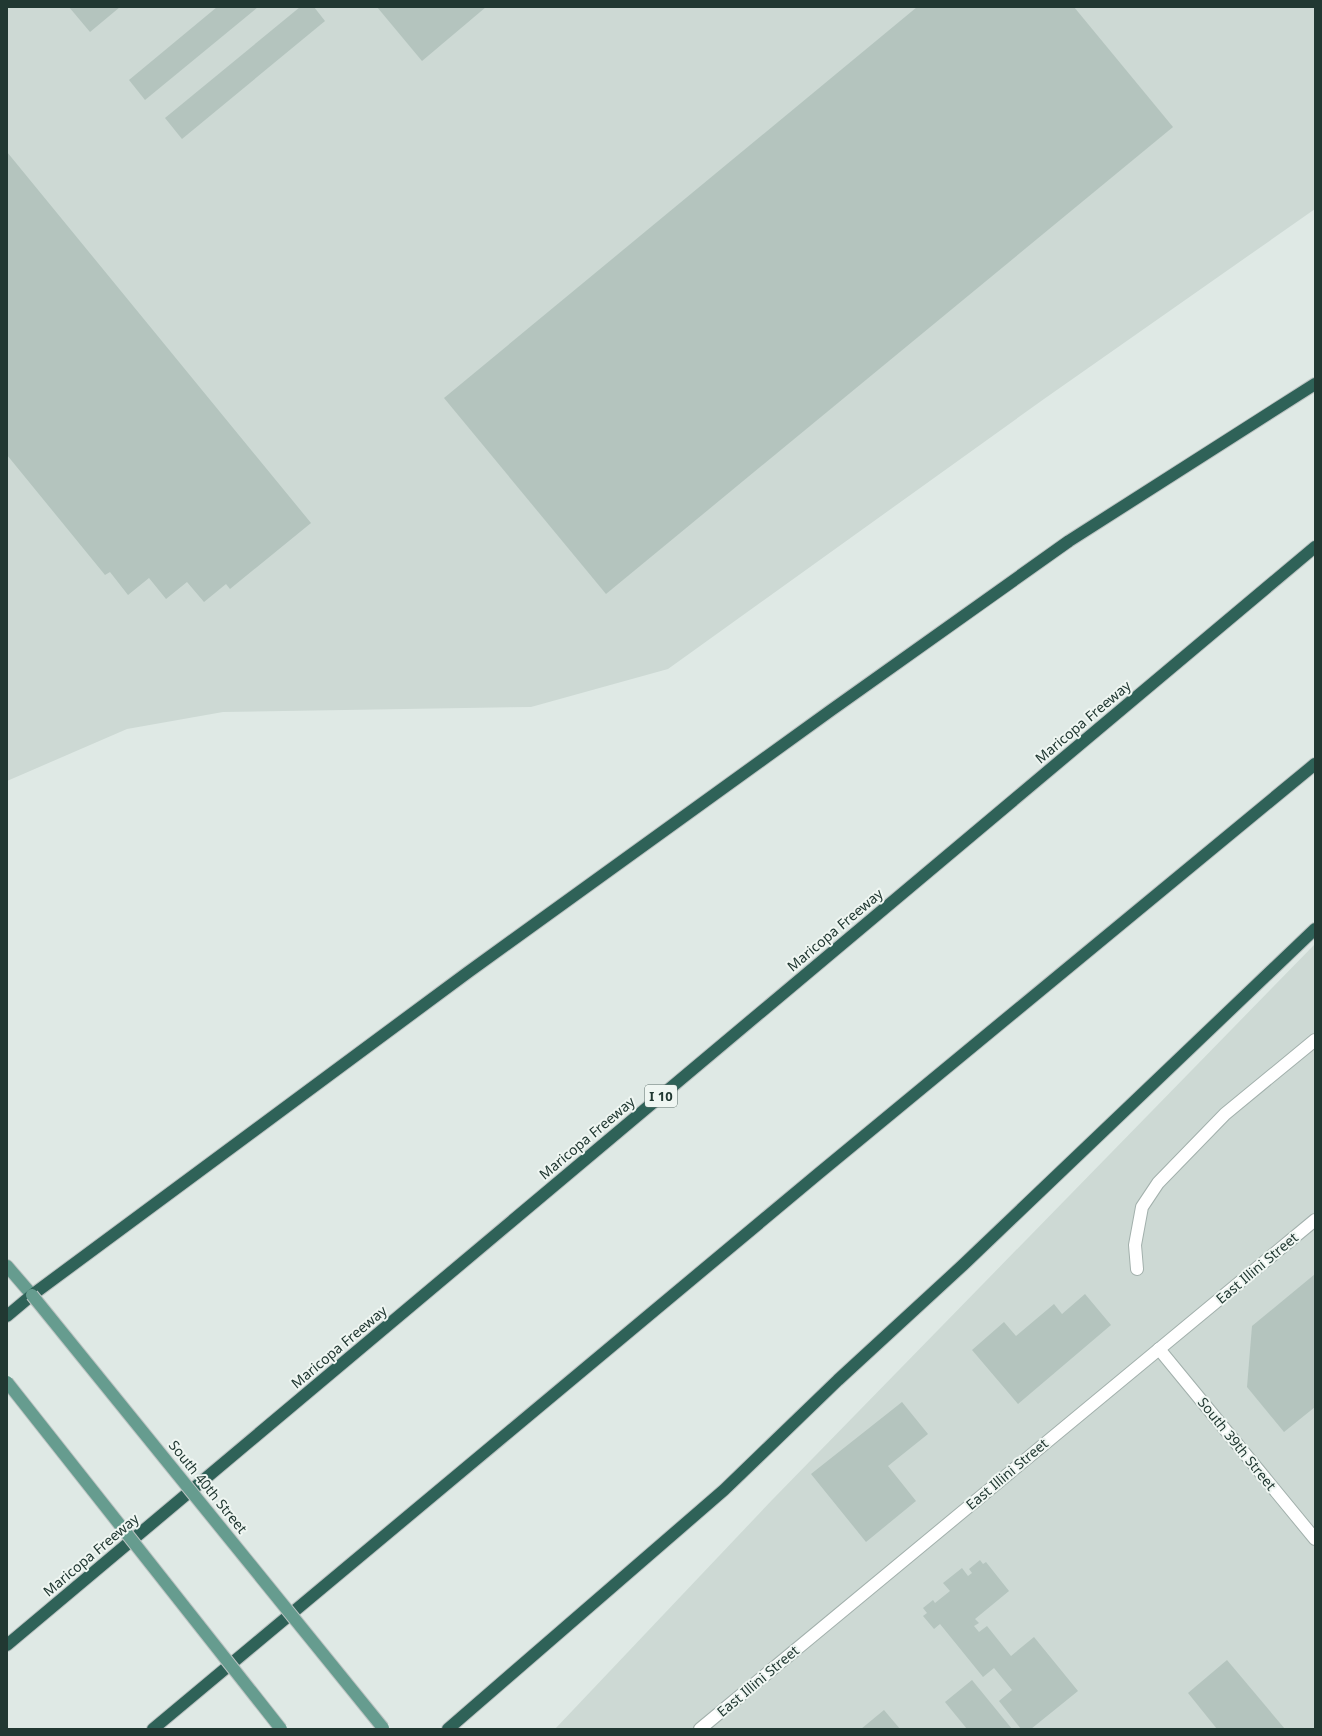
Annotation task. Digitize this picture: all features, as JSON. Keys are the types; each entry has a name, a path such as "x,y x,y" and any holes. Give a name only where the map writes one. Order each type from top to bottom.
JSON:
{"highway":[{"path":"7,1316 32,1295 474,968 830,711 1069,541 1315,384"},
{"name":"Maricopa Freeway","path":"7,1645 1315,547"},
{"path":"153,1729 794,1195 1315,764"},
{"path":"448,1729 724,1490 838,1380 962,1265 1315,929"}],"main road":[{"name":"South 40th Street","path":"7,1266 384,1728"},
{"path":"7,1382 281,1729"}],"street":[{"path":"1137,1269 1135,1245 1142,1207 1158,1183 1225,1114 1315,1040"},
{"name":"East Illini Street","path":"700,1729 1315,1220"},
{"name":"South 39th Street","path":"1159,1349 1315,1539"}],"shaded area":[{"path":"7,7 1315,7 1315,209 1044,399 668,669 531,707 223,712 127,729 7,781"},
{"path":"1315,944 1315,1729 555,1729 773,1499"}],"building":[{"path":"69,7 120,7 90,32"},
{"path":"217,7 258,7 145,100 129,80"},
{"path":"300,7 314,7 325,21 182,139 165,118"},
{"path":"377,7 486,7 422,61"},
{"path":"917,7 1074,7 1173,127 606,594 444,398"},
{"path":"7,152 311,523 230,589 226,584 204,602 187,582 166,599 149,578 128,595 110,572 105,575 7,455"},
{"path":"1315,1274 1315,1407 1284,1432 1247,1387 1252,1326"},
{"path":"1085,1294 1111,1325 1018,1404 972,1350 1004,1322 1016,1336 1054,1304 1062,1314"},
{"path":"902,1402 928,1434 888,1466 916,1501 866,1542 811,1474"},
{"path":"980,1560 983,1564 986,1562 1009,1591 975,1619 979,1623 974,1626 979,1632 987,1626 1011,1656 1034,1637 1078,1691 1031,1729 1021,1729 999,1701 1012,1690 994,1668 983,1677 940,1624 934,1629 923,1616 927,1613 923,1608 933,1600 935,1603 950,1591 943,1583 962,1568 968,1576 972,1573 969,1569"},
{"path":"1227,1660 1285,1729 1217,1729 1188,1693"},
{"path":"972,1680 1012,1729 967,1729 945,1702"},
{"path":"884,1710 900,1729 861,1729"}]}
